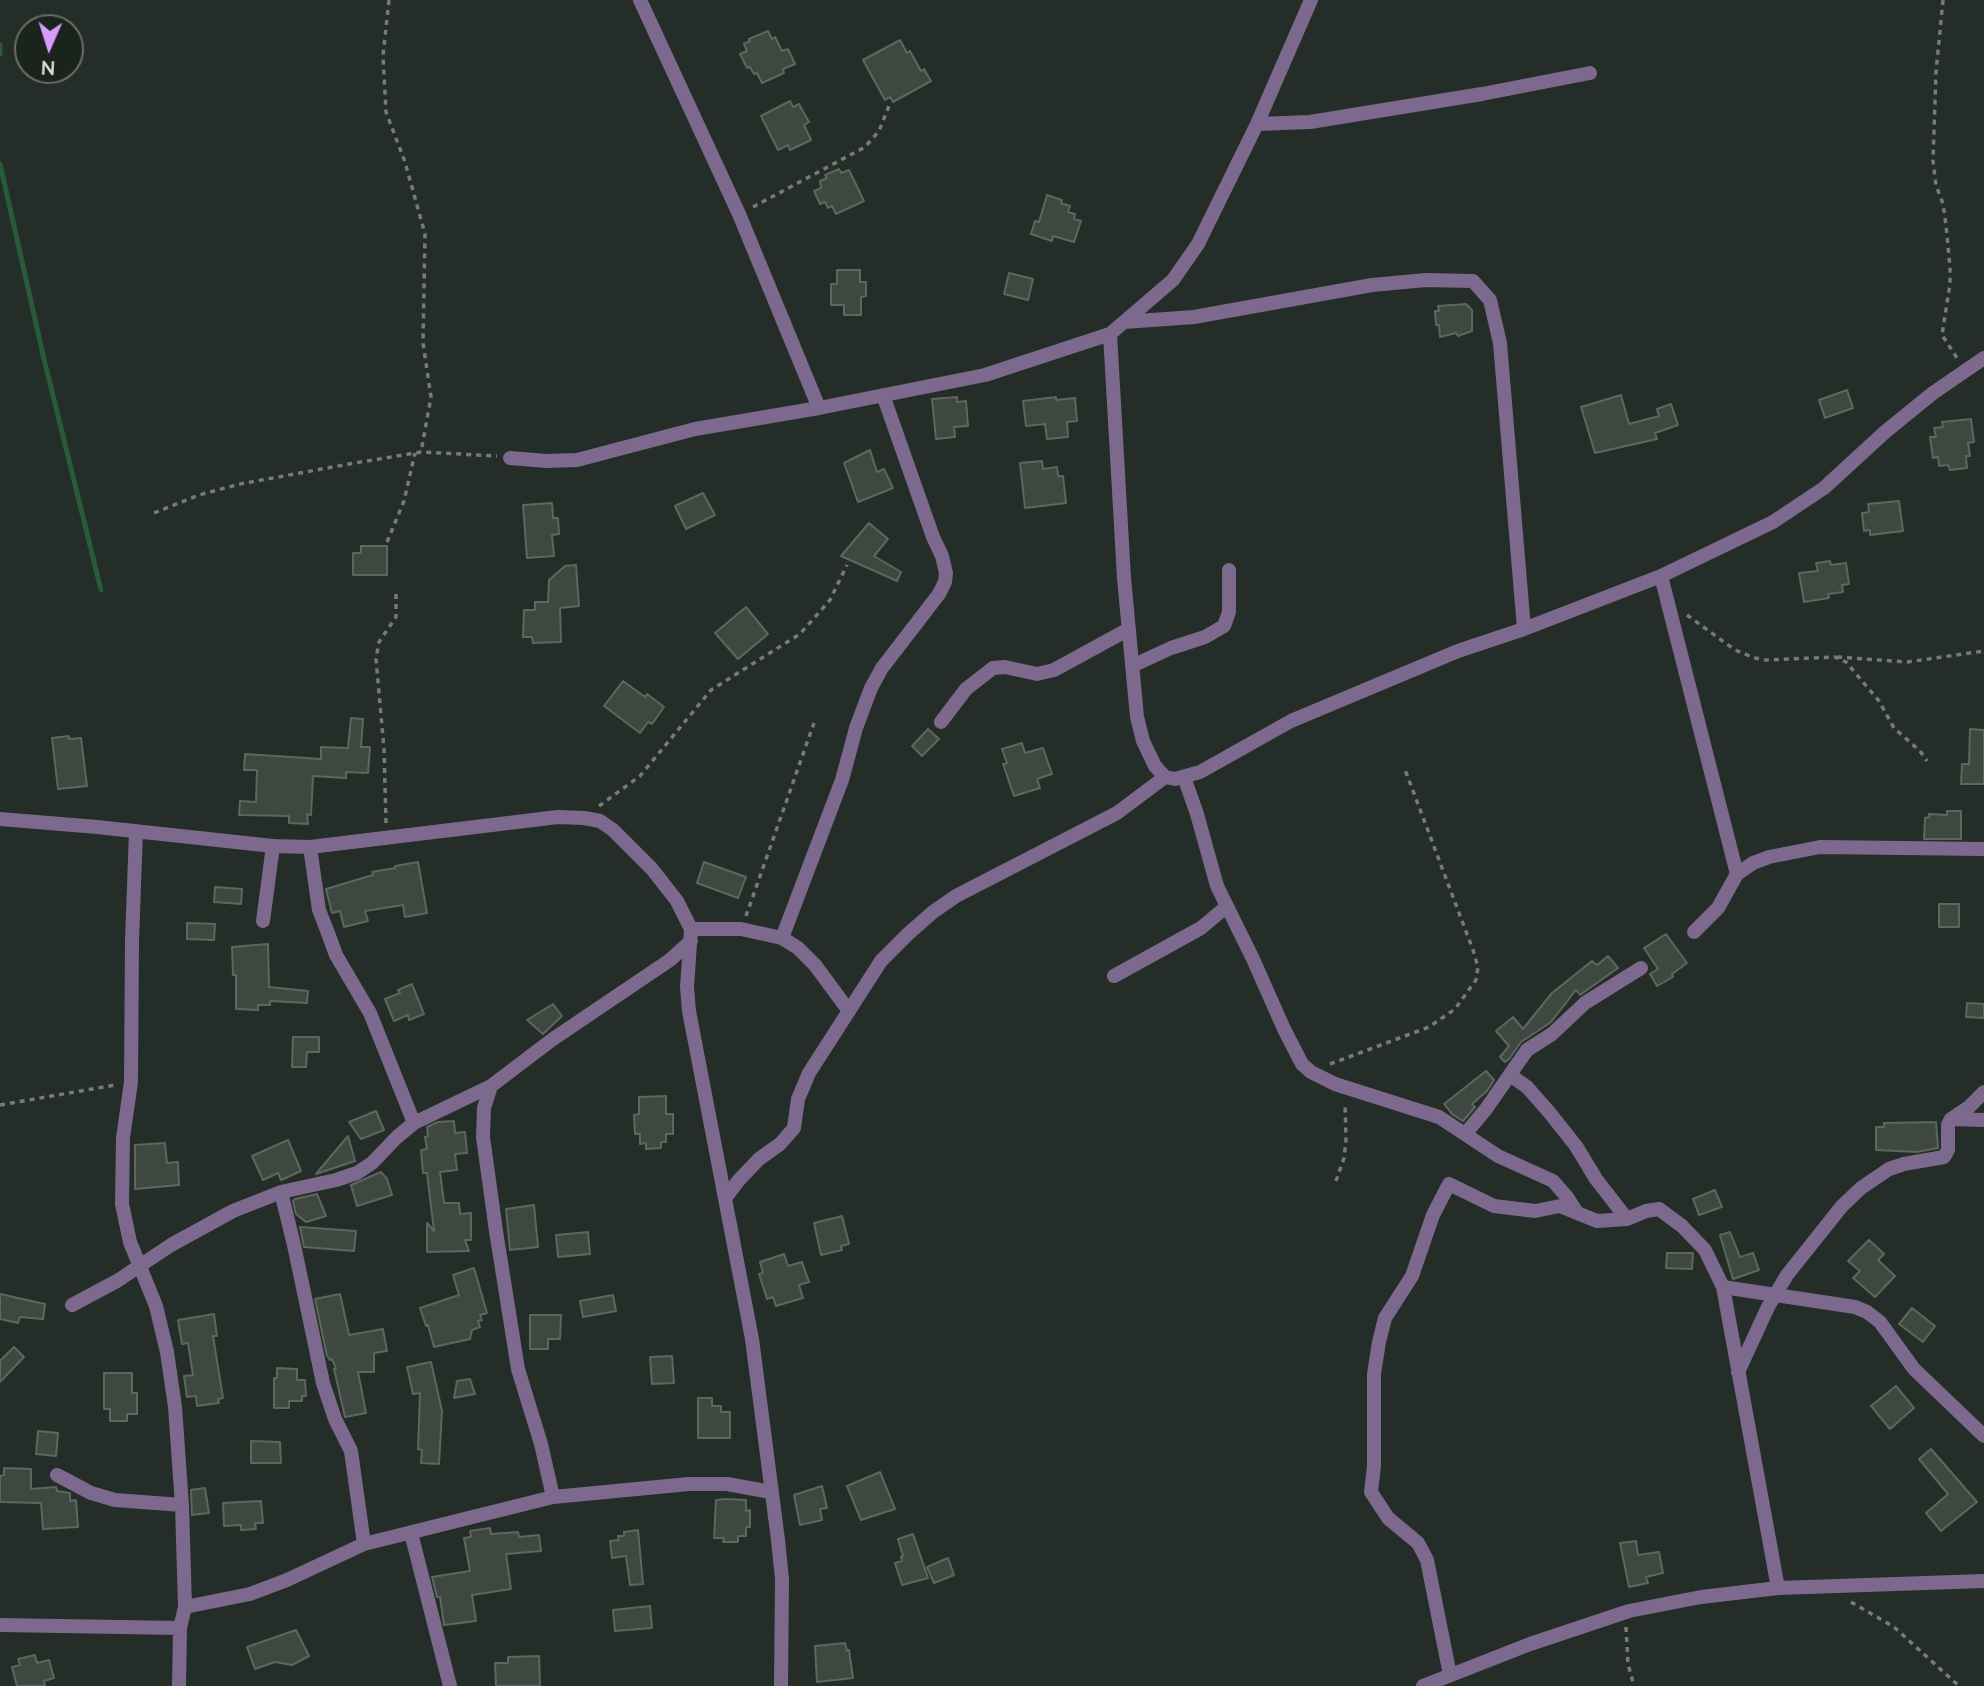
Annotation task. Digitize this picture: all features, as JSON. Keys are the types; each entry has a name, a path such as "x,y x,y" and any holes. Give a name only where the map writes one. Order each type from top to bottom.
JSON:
{"street":[{"path":"640,0 739,214 819,408"},
{"path":"510,458 577,460 695,429 985,375 1110,334 1173,280 1198,244 1257,124 1311,0"},
{"path":"1257,124 1310,122 1350,116 1590,73"},
{"path":"1124,323 1194,317 1373,285 1426,280 1472,281 1490,300 1500,343 1524,629"},
{"path":"1110,334 1137,717 1143,741 1155,766 1165,777"},
{"path":"726,1197 739,1180 794,1128 798,1099 809,1073 881,961 933,912 956,896 1118,813 1165,777 1184,777 1200,772 1291,721 1458,650 1524,629 1661,576 1773,522 1824,488 1885,432 1965,369 1984,358"},
{"path":"782,938 842,780 856,728 871,688 882,668 939,594 945,582 942,555 933,537 883,395"},
{"path":"1132,666 1171,648 1205,637 1224,626 1229,612 1229,570"},
{"path":"1661,576 1737,874"},
{"path":"941,722 966,689 993,668 1005,667 1037,674 1054,670 1129,629"},
{"path":"1184,777 1212,872 1226,906 1284,1030 1303,1064 1311,1072 1335,1084 1425,1111 1466,1133 1498,1156 1553,1181 1579,1215"},
{"path":"0,819 273,846 310,847 535,819 584,818 600,821 613,830 652,869 677,901 691,935 687,987 689,1011 751,1339 782,1579 781,1686"},
{"path":"136,831 131,1082 123,1139 122,1204 130,1242 156,1306 167,1352 176,1418 185,1607 180,1628 179,1686"},
{"path":"263,921 273,846"},
{"path":"310,847 319,910 336,955 370,1013 414,1123"},
{"path":"1694,932 1718,908 1737,874 1753,863 1769,858 1820,847 1984,849"},
{"path":"1114,976 1201,928 1226,906"},
{"path":"72,1305 233,1211 281,1192 357,1173 372,1163 397,1136 414,1123 491,1086 554,1039 670,960 691,935 741,929 782,938 815,964 849,1012"},
{"path":"1466,1133 1486,1109 1522,1055 1552,1034 1585,1003 1641,968"},
{"path":"1510,1075 1527,1087 1549,1112 1627,1219"},
{"path":"491,1086 484,1108 483,1137 498,1243 517,1360 553,1496"},
{"path":"1738,1372 1774,1295 1799,1258 1861,1188 1889,1169 1944,1157 1948,1150 1948,1125 1951,1119 1969,1107 1984,1092"},
{"path":"1951,1119 1984,1120"},
{"path":"1450,1675 1427,1560 1419,1543 1388,1518 1371,1492 1374,1466 1374,1374 1378,1342 1385,1318 1412,1276 1433,1214 1449,1184 1494,1206 1535,1211 1560,1206 1597,1221 1627,1219 1646,1210 1664,1211 1706,1250 1723,1287 1777,1588"},
{"path":"281,1192 323,1383 335,1419 351,1451 364,1545"},
{"path":"1723,1287 1855,1307 1874,1316 1914,1369 1984,1436"},
{"path":"57,1475 91,1493 115,1500 182,1505"},
{"path":"185,1607 250,1594 364,1545 553,1496 689,1484 727,1484 771,1492"},
{"path":"411,1533 448,1685"},
{"path":"1423,1686 1530,1644 1629,1611 1701,1597 1777,1588 1984,1581"},
{"path":"0,1625 180,1628"}],"path":[{"path":"389,0 383,56 386,113 405,162 425,234 423,343 431,397 421,452"},
{"path":"1943,0 1936,72 1933,162 1936,185 1943,204 1950,267 1942,335 1945,344 1965,369"},
{"path":"739,214 865,147 879,131 889,106"},
{"path":"154,513 199,495 240,484 421,452 483,453 510,458"},
{"path":"387,542 404,502 415,453"},
{"path":"584,818 640,776 710,690 800,634 830,600 847,565"},
{"path":"386,839 384,749 376,659 379,642 396,617 396,591"},
{"path":"1668,602 1744,655 1766,660 1835,657 1907,662 1984,652"},
{"path":"1835,657 1846,662 1879,701 1894,728 1920,751 1927,761"},
{"path":"741,929 814,723"},
{"path":"1311,1072 1429,1027 1455,1009 1476,980 1478,967 1474,950 1404,767"},
{"path":"0,1105 131,1082"},
{"path":"1335,1084 1344,1100 1346,1120 1344,1158 1336,1181"},
{"path":"1847,1600 1895,1627 1959,1686"},
{"path":"1629,1611 1625,1631 1634,1686"}],"building":[{"path":"768,31 772,39 775,37 782,51 788,49 795,64 783,69 784,73 762,83 757,73 754,74 750,67 747,68 740,54 747,51 744,44 750,41 749,39"},
{"path":"900,40 907,53 910,51 921,71 924,69 931,81 893,102 890,97 885,100 863,60"},
{"path":"790,101 793,107 799,104 809,122 804,125 811,140 790,150 788,145 778,150 761,116"},
{"path":"839,169 841,173 849,170 864,201 836,214 832,206 828,208 825,202 820,204 814,191 821,188 820,181 827,178 825,175"},
{"path":"1047,195 1070,206 1068,212 1075,214 1074,219 1081,221 1074,242 1053,236 1052,241 1031,234 1035,221 1039,222"},
{"path":"837,270 860,270 860,282 866,282 866,296 861,297 861,315 844,315 844,305 831,305 831,284 837,284"},
{"path":"1009,273 1033,279 1028,300 1004,294"},
{"path":"1466,304 1472,310 1472,331 1458,336 1456,333 1440,337 1435,311 1439,311 1438,306"},
{"path":"1847,390 1853,408 1825,418 1819,400"},
{"path":"1621,395 1629,424 1659,416 1657,409 1671,404 1678,425 1655,433 1657,439 1595,453 1581,407"},
{"path":"957,397 957,402 966,401 968,426 954,427 955,437 936,439 932,399"},
{"path":"1056,397 1056,400 1075,398 1077,421 1067,422 1068,437 1047,439 1045,424 1026,426 1023,401"},
{"path":"1971,419 1974,442 1968,443 1970,456 1966,456 1967,468 1950,470 1948,465 1939,466 1938,457 1933,458 1930,437 1936,437 1934,428 1943,427 1942,422"},
{"path":"870,450 877,472 884,469 893,488 858,502 844,463"},
{"path":"1042,461 1043,469 1057,467 1058,476 1063,476 1066,503 1025,508 1020,463"},
{"path":"703,493 715,515 686,529 675,506"},
{"path":"1899,501 1903,531 1870,535 1870,530 1864,531 1862,513 1869,512 1868,504"},
{"path":"552,503 553,518 558,518 559,534 552,535 554,556 527,558 523,505"},
{"path":"869,523 888,539 874,556 901,572 897,581 841,556"},
{"path":"361,546 387,546 387,575 353,575 353,553 361,553"},
{"path":"1830,561 1831,565 1846,563 1849,584 1842,585 1843,592 1828,594 1829,598 1804,602 1799,573 1818,571 1816,563"},
{"path":"576,565 579,606 560,608 561,642 533,643 532,637 523,637 524,610 535,610 535,602 548,602 549,580 565,566"},
{"path":"746,607 768,634 738,659 715,633"},
{"path":"623,681 664,707 652,724 648,722 640,733 604,706"},
{"path":"351,718 363,719 361,747 370,747 368,773 346,772 346,778 313,776 308,824 289,823 289,816 239,815 240,801 256,802 257,770 244,770 245,754 321,759 321,747 348,748"},
{"path":"928,729 939,739 922,756 912,746"},
{"path":"1970,729 1984,730 1984,784 1961,784 1962,764 1969,764"},
{"path":"69,736 69,739 81,738 87,786 58,789 52,738"},
{"path":"1022,743 1025,753 1043,748 1052,774 1037,779 1040,788 1014,796 1003,764 1007,763 1002,749"},
{"path":"1947,811 1961,811 1961,839 1924,839 1925,818 1929,817 1929,814 1947,815"},
{"path":"418,862 427,913 405,917 403,905 365,911 368,921 344,927 340,911 332,913 326,889 373,875 372,872"},
{"path":"704,862 746,877 738,898 697,883"},
{"path":"215,887 242,889 241,904 214,902"},
{"path":"1939,904 1959,904 1959,927 1939,927"},
{"path":"187,923 215,924 214,940 187,939"},
{"path":"1666,934 1687,963 1672,974 1673,977 1657,986 1650,974 1658,969 1644,948"},
{"path":"268,944 269,987 308,991 307,1003 270,1001 270,1005 258,1005 258,1010 236,1009 236,975 233,975 232,947"},
{"path":"1608,956 1618,968 1580,995 1576,990 1551,1022 1521,1042 1505,1062 1500,1057 1509,1046 1496,1031 1513,1017 1523,1029 1552,993 1592,961 1597,965"},
{"path":"412,984 424,1014 409,1020 408,1015 394,1021 385,999"},
{"path":"1967,1003 1984,1004 1984,1018 1966,1017"},
{"path":"553,1004 562,1016 543,1034 527,1020"},
{"path":"293,1037 319,1037 319,1052 307,1052 306,1067 292,1067"},
{"path":"1486,1071 1494,1080 1487,1091 1472,1104 1475,1107 1463,1121 1452,1114 1444,1104"},
{"path":"666,1096 666,1114 673,1114 673,1134 666,1134 666,1142 661,1142 661,1148 646,1149 646,1143 640,1144 640,1134 635,1134 634,1115 639,1114 639,1097"},
{"path":"376,1111 384,1130 361,1139 349,1122"},
{"path":"454,1121 455,1133 465,1132 467,1153 455,1154 457,1170 440,1172 444,1203 459,1203 460,1214 471,1213 471,1240 465,1240 469,1251 427,1252 427,1223 434,1231 427,1173 423,1173 421,1150 427,1149 427,1127 438,1122"},
{"path":"1936,1122 1938,1148 1917,1152 1876,1150 1876,1127 1884,1127 1884,1123"},
{"path":"348,1136 355,1161 316,1174"},
{"path":"288,1140 301,1171 281,1180 278,1173 263,1180 252,1156"},
{"path":"165,1143 167,1163 178,1162 179,1185 135,1189 135,1145"},
{"path":"381,1172 387,1179 392,1195 357,1206 351,1185"},
{"path":"1715,1190 1722,1207 1699,1215 1693,1199"},
{"path":"317,1194 326,1216 306,1222 296,1214 293,1201"},
{"path":"534,1205 538,1247 510,1250 506,1209"},
{"path":"842,1216 849,1244 841,1246 842,1250 821,1255 814,1223"},
{"path":"300,1227 356,1231 354,1251 304,1247"},
{"path":"588,1232 590,1254 558,1257 556,1235"},
{"path":"1730,1232 1740,1257 1753,1253 1759,1270 1733,1279 1720,1235"},
{"path":"1869,1240 1884,1254 1878,1260 1895,1276 1875,1297 1853,1278 1860,1271 1848,1261"},
{"path":"1667,1253 1693,1253 1692,1269 1666,1268"},
{"path":"784,1254 788,1266 802,1262 809,1282 799,1285 803,1298 776,1306 773,1297 767,1299 759,1274 763,1273 760,1262"},
{"path":"474,1268 487,1313 480,1315 480,1327 472,1330 470,1339 434,1347 420,1308 459,1295 453,1275"},
{"path":"0,1294 45,1304 43,1319 20,1317 18,1323 0,1319"},
{"path":"340,1294 349,1335 383,1329 387,1351 374,1353 374,1372 358,1372 366,1413 345,1417 336,1369 332,1359 327,1356 315,1299"},
{"path":"613,1295 616,1311 583,1317 580,1301"},
{"path":"1912,1308 1935,1326 1923,1342 1899,1324"},
{"path":"214,1314 217,1336 213,1336 223,1398 218,1399 219,1403 197,1406 196,1396 187,1397 184,1376 193,1375 188,1343 182,1344 178,1320"},
{"path":"530,1315 561,1315 560,1339 548,1339 548,1349 530,1349"},
{"path":"14,1347 24,1357 0,1382 0,1361"},
{"path":"672,1356 674,1383 652,1384 650,1357"},
{"path":"431,1362 442,1411 439,1464 421,1463 422,1450 418,1449 420,1393 413,1394 407,1367"},
{"path":"277,1368 297,1369 297,1380 305,1380 306,1396 302,1396 302,1401 289,1401 289,1408 274,1408 274,1378 277,1378"},
{"path":"104,1373 132,1373 132,1393 137,1393 137,1414 127,1414 127,1421 110,1421 110,1409 104,1409"},
{"path":"470,1379 475,1394 454,1398 457,1381"},
{"path":"1896,1386 1914,1408 1890,1429 1871,1406"},
{"path":"698,1398 712,1398 712,1406 721,1406 721,1412 730,1412 730,1438 698,1438"},
{"path":"38,1431 58,1433 56,1456 36,1454"},
{"path":"251,1441 280,1442 281,1463 251,1463"},
{"path":"1931,1449 1977,1502 1941,1531 1926,1513 1948,1494 1919,1459"},
{"path":"4,1468 31,1469 31,1489 56,1487 57,1491 70,1493 70,1501 76,1500 78,1527 43,1529 41,1503 0,1502 0,1476 4,1475"},
{"path":"880,1472 895,1509 861,1520 847,1486"},
{"path":"822,1486 827,1508 820,1509 822,1520 800,1525 794,1495"},
{"path":"205,1488 209,1513 192,1515 191,1490"},
{"path":"716,1500 746,1500 746,1511 750,1510 750,1527 746,1527 746,1536 738,1536 738,1542 723,1542 724,1538 714,1538"},
{"path":"261,1501 263,1523 255,1523 256,1529 241,1530 241,1525 224,1526 223,1503"},
{"path":"490,1528 491,1534 518,1532 519,1537 539,1535 541,1551 506,1554 511,1589 472,1595 476,1621 444,1625 440,1597 437,1597 432,1577 470,1571 464,1538 471,1537 470,1531"},
{"path":"638,1530 643,1584 630,1585 626,1556 612,1558 610,1541 619,1540 618,1536 624,1536 624,1532"},
{"path":"913,1534 928,1578 902,1585 895,1563 902,1561 903,1556 898,1539"},
{"path":"1636,1541 1638,1555 1659,1552 1663,1573 1646,1577 1648,1583 1629,1587 1620,1543"},
{"path":"948,1558 954,1575 934,1583 927,1567"},
{"path":"650,1606 652,1628 615,1631 613,1610"},
{"path":"296,1630 309,1656 292,1665 275,1662 255,1669 247,1647"},
{"path":"845,1643 847,1651 849,1650 853,1678 817,1682 815,1646"},
{"path":"35,1655 37,1663 49,1660 54,1678 44,1681 45,1686 17,1686 12,1667 20,1665 18,1659"},
{"path":"539,1656 540,1686 496,1686 495,1663 508,1663 508,1657"}],"waterway":[{"path":"0,45 0,54"},
{"path":"0,164 44,359 101,590"}]}
